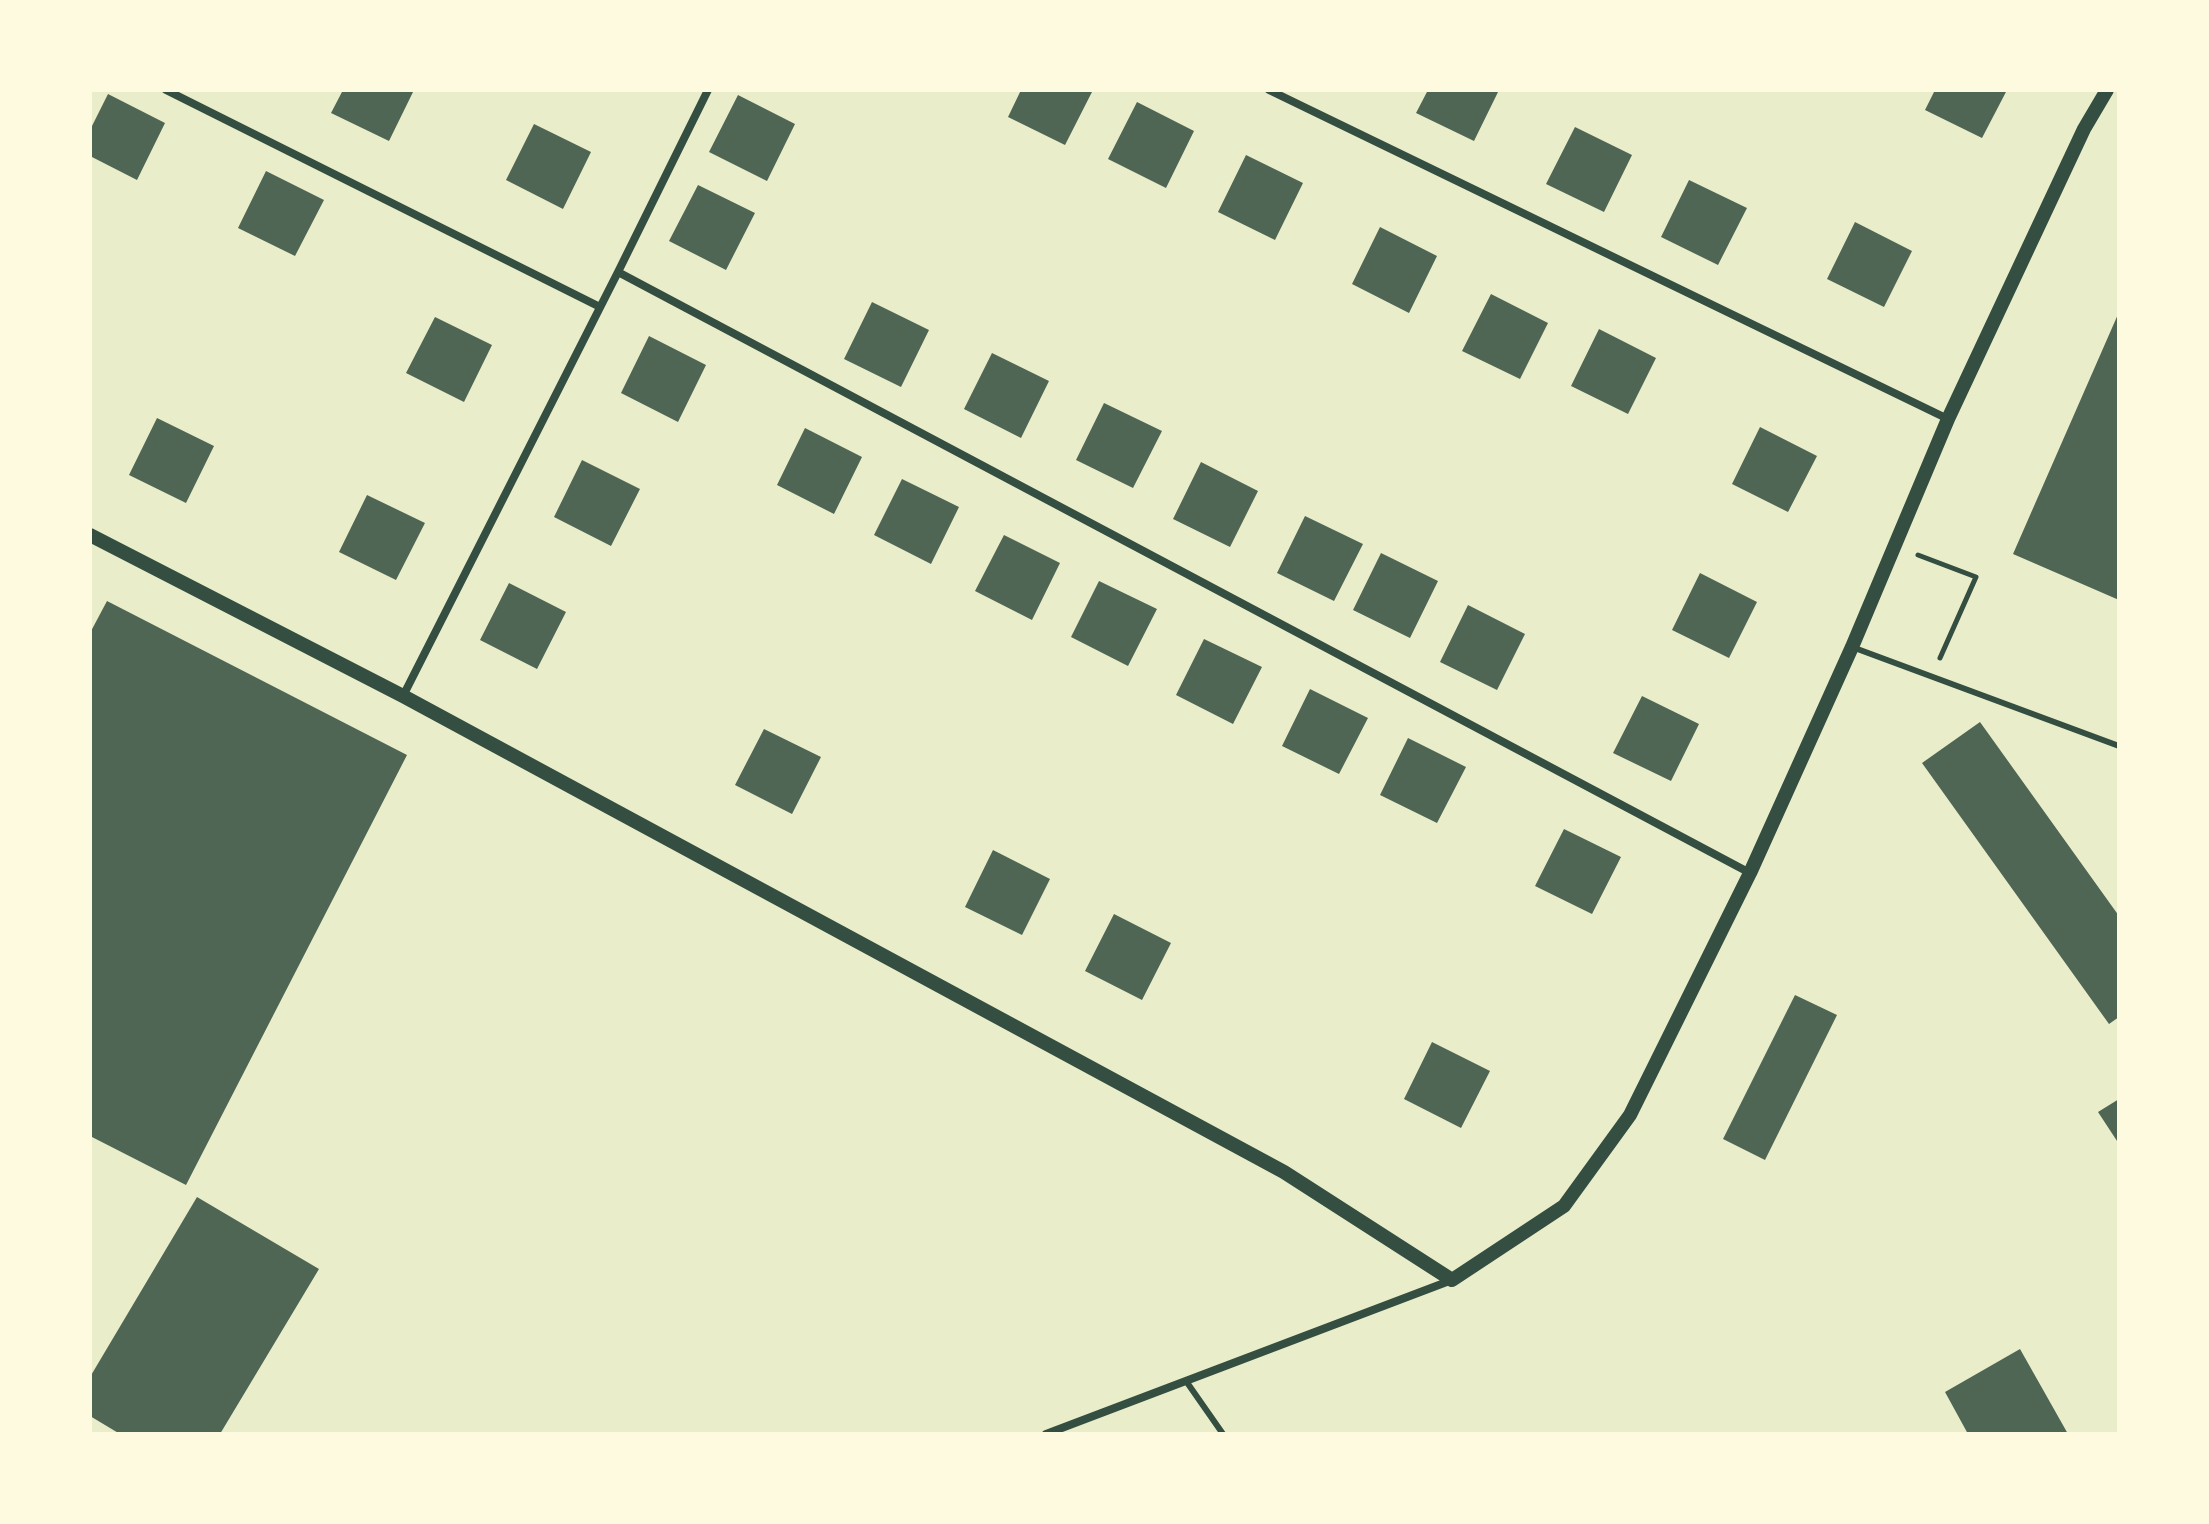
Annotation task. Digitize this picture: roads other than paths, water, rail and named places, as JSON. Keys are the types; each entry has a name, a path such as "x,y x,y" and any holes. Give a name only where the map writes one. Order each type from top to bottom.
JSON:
{"street":[{"path":"166,90 600,307"},
{"path":"403,696 708,90"},
{"path":"1269,90 1948,419"},
{"path":"1050,1433 1452,1280 1564,1206 1630,1115 1750,873 1852,647 1948,419 2084,129 2107,90"},
{"path":"618,272 1750,873"},
{"path":"90,535 403,696 1284,1172 1452,1280"}],"lane":[{"path":"1852,647 2119,746"},
{"path":"1186,1381 1223,1434"}]}
